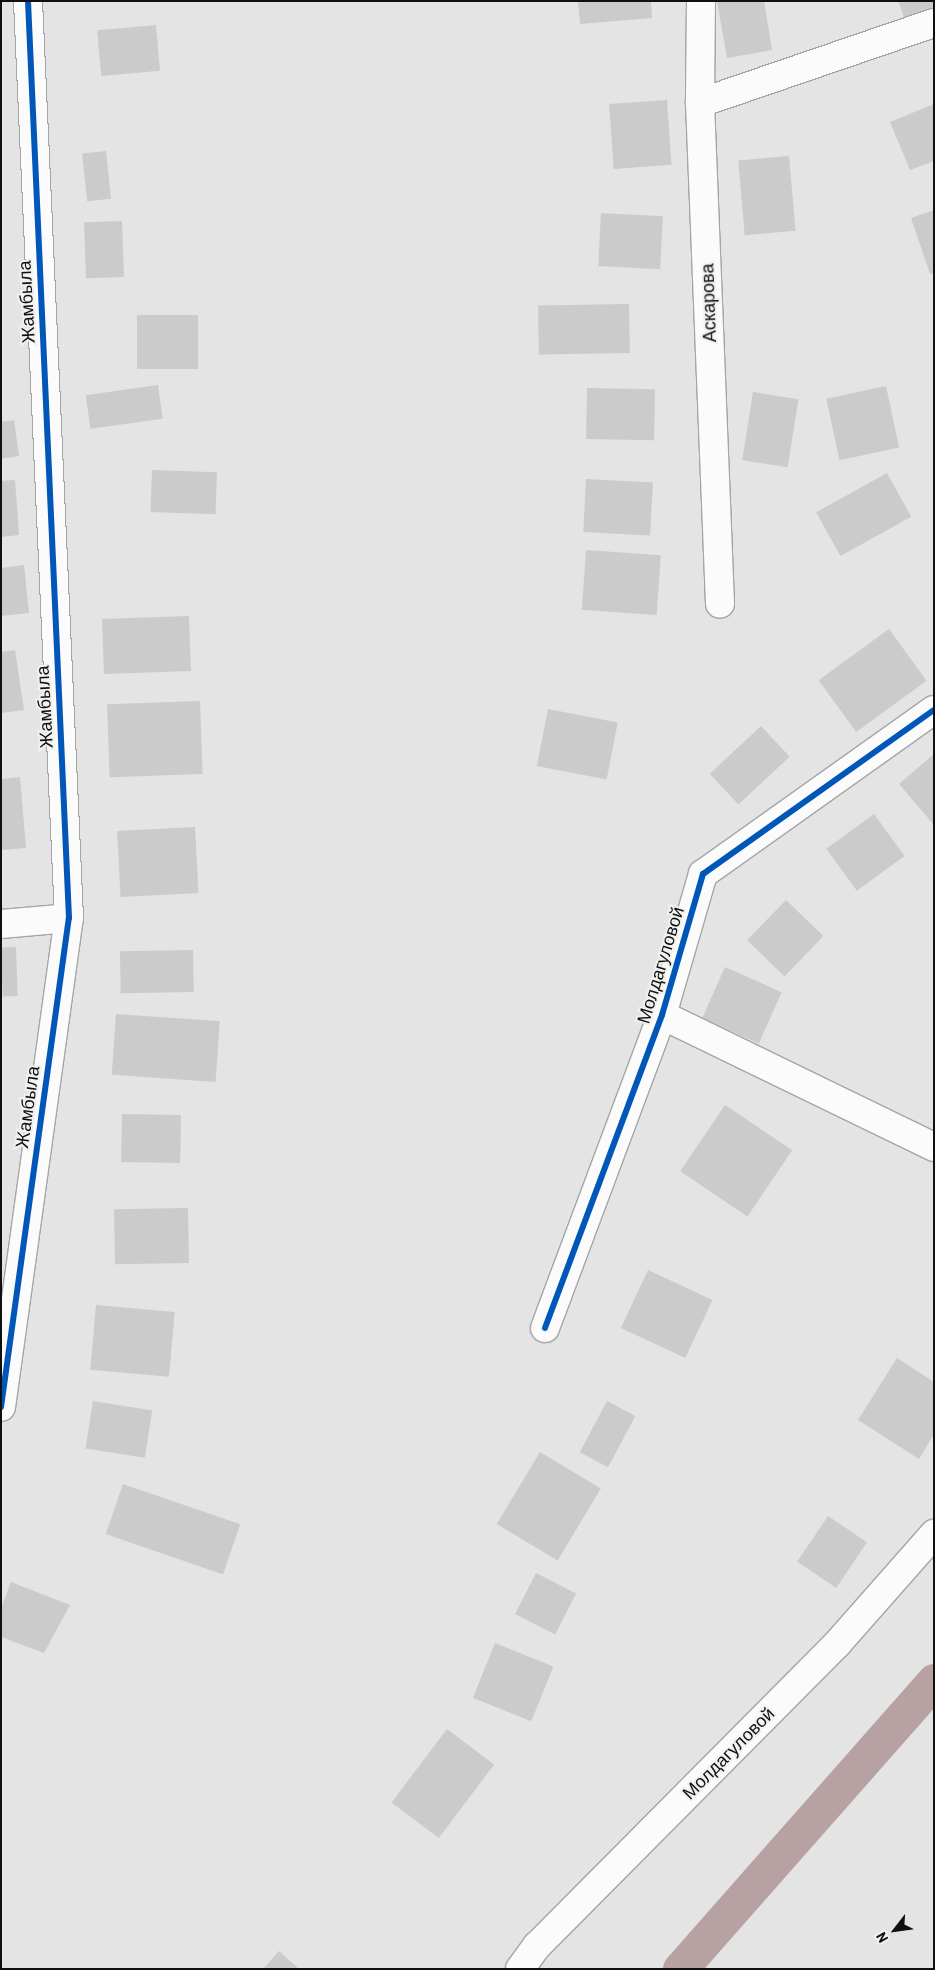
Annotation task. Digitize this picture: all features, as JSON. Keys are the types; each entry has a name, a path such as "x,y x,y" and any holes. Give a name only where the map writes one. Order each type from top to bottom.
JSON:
{"street":[{"name":"Жамбыла","path":"1,1407 69,918 28,1"},
{"name":"Аскарова","path":"701,1 700,103 720,604"},
{"path":"700,103 934,23"},
{"name":"Молдагуловой","path":"545,1328 662,1015 703,874 934,710"},
{"path":"1,924 69,918"},
{"name":"Молдагуловой","path":"662,1015 934,1147"},
{"name":"Молдагуловой","path":"520,1969 537,1946 837,1644 934,1534"}],"building":[{"path":"578,1 651,1 652,18 580,24"},
{"path":"717,1 764,1 772,50 727,58"},
{"path":"898,1 934,1 934,7 905,19"},
{"path":"156,25 160,71 101,76 97,30"},
{"path":"667,100 672,165 614,169 609,104"},
{"path":"934,104 934,161 910,170 890,122"},
{"path":"106,151 111,199 87,201 82,154"},
{"path":"789,156 796,231 745,235 738,160"},
{"path":"934,210 934,273 930,274 911,218"},
{"path":"601,213 663,216 660,269 598,266"},
{"path":"122,221 124,277 86,278 84,222"},
{"path":"629,304 630,353 539,355 538,306"},
{"path":"137,315 198,315 198,369 137,369"},
{"path":"158,385 163,419 90,429 86,395"},
{"path":"886,386 899,448 839,460 826,399"},
{"path":"587,388 655,389 654,440 586,439"},
{"path":"753,392 798,399 788,467 742,460"},
{"path":"14,420 19,456 1,459 1,422"},
{"path":"152,470 217,472 215,514 151,512"},
{"path":"887,473 911,517 840,556 816,512"},
{"path":"586,479 653,483 650,535 583,532"},
{"path":"15,480 19,535 1,537 1,481"},
{"path":"586,550 661,555 657,615 582,610"},
{"path":"24,565 29,613 1,616 1,568"},
{"path":"189,616 191,671 104,674 102,619"},
{"path":"889,629 927,681 856,732 819,680"},
{"path":"15,650 24,710 1,713 1,652"},
{"path":"200,701 203,774 110,777 107,704"},
{"path":"548,709 618,723 607,779 537,766"},
{"path":"761,726 790,757 738,804 710,774"},
{"path":"934,754 934,825 899,784"},
{"path":"20,777 26,848 1,850 1,779"},
{"path":"874,814 905,856 857,891 826,849"},
{"path":"195,827 198,893 121,897 117,831"},
{"path":"786,900 823,936 785,976 747,940"},
{"path":"16,947 18,996 3,996 1,948"},
{"path":"193,950 194,992 121,993 120,951"},
{"path":"725,967 782,992 759,1043 702,1018"},
{"path":"116,1014 220,1021 215,1082 112,1075"},
{"path":"725,1105 792,1150 747,1217 680,1171"},
{"path":"122,1114 181,1115 180,1163 121,1162"},
{"path":"188,1208 189,1263 115,1264 114,1209"},
{"path":"648,1270 712,1300 685,1358 621,1328"},
{"path":"96,1305 175,1312 169,1377 90,1370"},
{"path":"897,1358 934,1382 934,1434 919,1459 858,1420"},
{"path":"93,1401 152,1410 145,1458 85,1448"},
{"path":"607,1401 635,1416 608,1467 580,1452"},
{"path":"540,1452 601,1489 558,1561 497,1524"},
{"path":"123,1484 240,1524 223,1574 106,1534"},
{"path":"828,1516 867,1542 836,1588 797,1562"},
{"path":"536,1573 576,1593 555,1634 515,1614"},
{"path":"11,1582 70,1605 44,1653 1,1637 1,1608"},
{"path":"495,1643 553,1667 531,1721 473,1698"},
{"path":"447,1729 494,1765 439,1838 392,1802"},
{"path":"279,1951 299,1969 263,1969"}],"waterway":[{"path":"680,1969 934,1681"}],"cycle path":[{"path":"1,1407 69,918 28,1"},
{"path":"545,1328 662,1015 703,874 934,710"}]}
